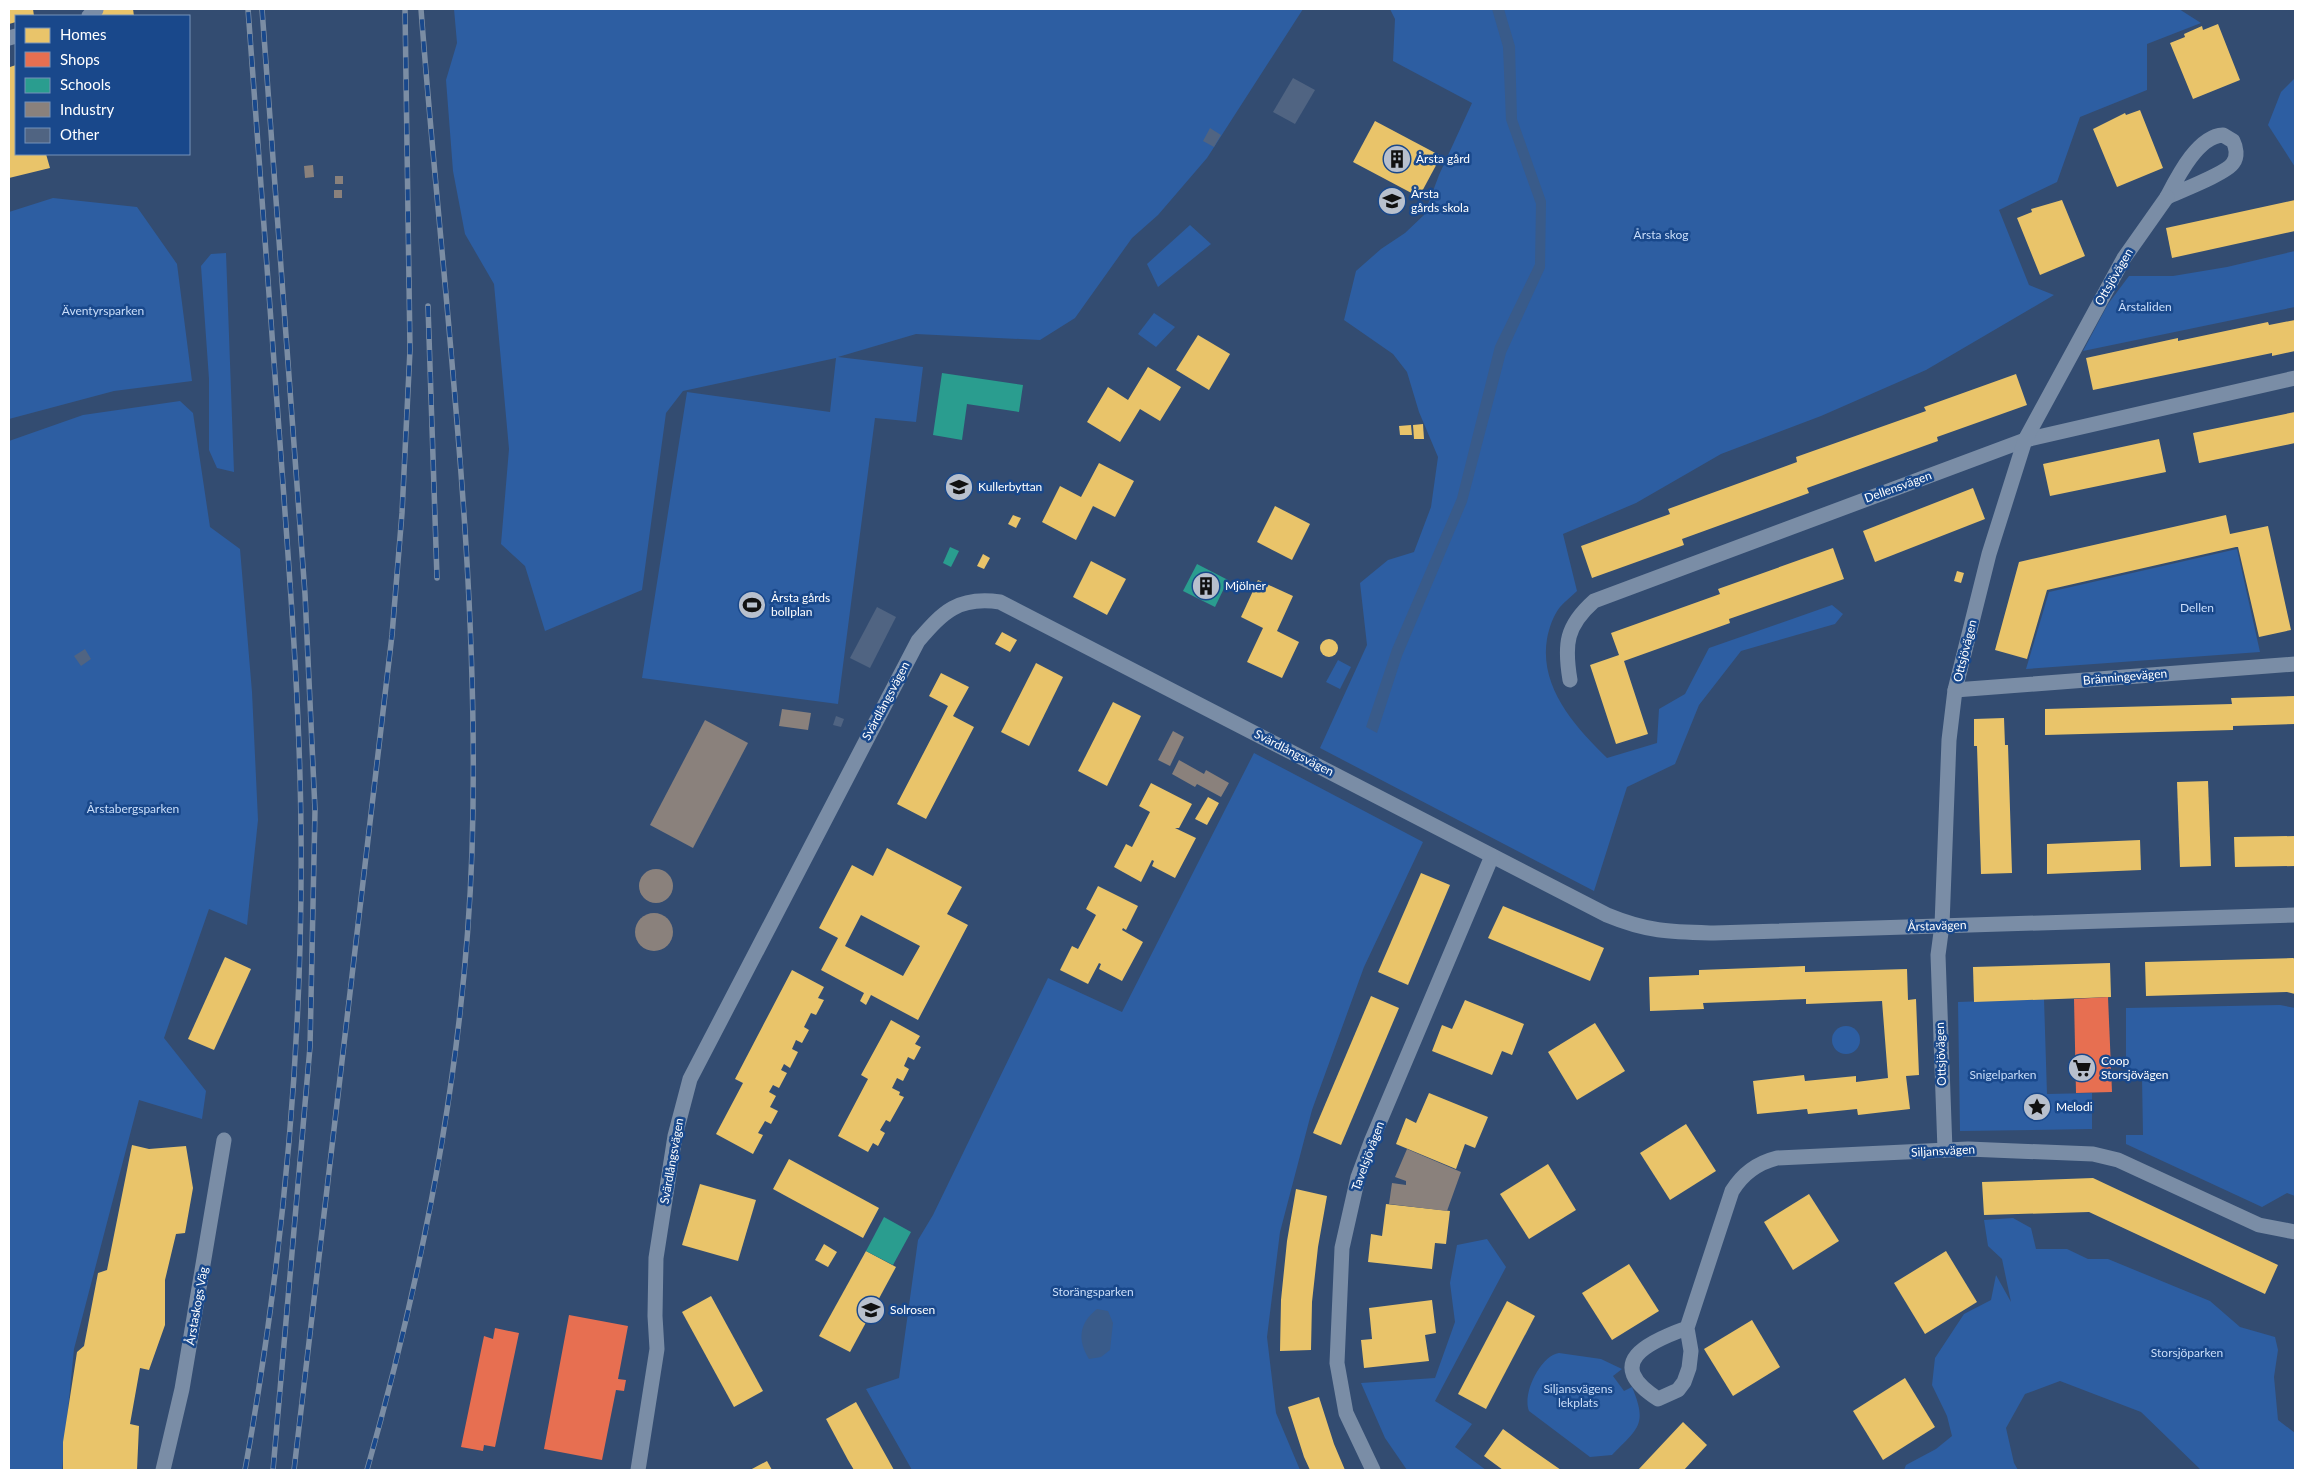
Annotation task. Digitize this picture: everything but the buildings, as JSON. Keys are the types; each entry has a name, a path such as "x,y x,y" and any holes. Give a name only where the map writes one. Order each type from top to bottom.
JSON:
{"street":[{"name":"Ottsjövägen","path":"1945,1150 1938,956 1942,925 1949,740 1955,690 1989,554 2025,440 2124,258 2167,197 2178,174 2203,143 2214,136 2223,136 2233,140 2236,149 2233,163 2223,171 2167,197"},
{"name":"Dellensvägen","path":"1570,680 1566,657 1567,640 1582,612 1594,601 2025,440 2295,378"},
{"name":"Svärdlångsvägen","path":"638,1470 657,1349 656,1258 674,1136 690,1079 918,642 934,622 954,607 980,599 1000,602 1584,904"},
{"name":"Bränningevägen","path":"1955,690 2295,664"},
{"name":"Tavelsjövägen","path":"1373,1470 1346,1413 1337,1363 1342,1248 1358,1177 1371,1142 1492,856"},
{"name":"Årstavägen","path":"1584,904 1633,926 1661,932 1714,933 2295,915"},
{"name":"Årstaskogs Väg","path":"163,1470 182,1389 224,1140"},
{"name":"Siljansvägen","path":"1687,1328 1651,1343 1637,1353 1632,1368 1635,1379 1642,1389 1658,1399 1678,1390 1684,1382 1689,1368 1691,1351 1687,1328 1732,1191 1739,1180 1756,1165 1785,1157 1968,1149 2093,1154 2110,1158 2259,1225 2295,1232"}],"green space":[{"path":"454,9 1303,9 1207,158 1158,215 1132,238 1075,318 1040,340 916,334 838,357 923,367 916,422 875,418 838,704 642,678 687,392 830,412 836,358 683,391 666,413 642,590 545,631 525,566 501,544 509,449 494,284 465,234 453,171 446,80 457,43"},
{"name":"Årsta skog","path":"1390,9 2179,9 2201,23 2147,44 2147,90 2080,117 2057,182 1999,210 2029,285 2054,295 1926,370 1821,416 1721,454 1636,503 1563,534 1577,591 1560,607 1550,626 1546,657 1549,673 1554,690 1562,705 1583,733 1607,758 1657,743 1659,709 1685,694 1709,648 1832,605 1843,614 1835,624 1741,651 1699,705 1675,764 1627,787 1594,891 1320,748 1367,645 1360,583 1388,560 1414,552 1431,507 1438,457 1419,412 1407,372 1393,354 1344,320 1356,271 1381,249 1405,233 1424,215 1439,175 1472,103 1393,61 1395,19"},
{"path":"2295,78 2295,167 2268,125 2281,92"},
{"name":"Äventyrsparken","path":"53,198 137,207 177,264 192,381 114,391 9,419 9,212"},
{"path":"1190,225 1211,244 1158,287 1147,264"},
{"name":"Årstaliden","path":"2295,251 2295,307 2083,351 2108,304 2129,276 2173,276 2227,267"},
{"path":"226,253 234,472 217,468 209,450 209,379 201,266 211,254"},
{"path":"1154,313 1175,327 1156,347 1138,334"},
{"name":"Årstabergsparken","path":"180,401 193,413 210,527 240,549 252,692 258,820 247,925 209,909 164,1038 206,1091 202,1119 139,1100 74,1349 62,1470 9,1470 9,441 83,415"},
{"name":"Dellen","path":"2237,549 2260,652 2026,669 2049,592"},
{"path":"1338,660 1351,667 1340,689 1326,682"},
{"name":"Storängsparken","path":"1254,753 1423,842 1364,967 1312,1110 1280,1232 1267,1337 1276,1413 1300,1470 912,1470 866,1389 899,1378 918,1240 933,1215 1048,978 1122,1012"},
{"name":"Snigelparken","path":"2044,999 2047,1094 2092,1093 2092,1129 1960,1131 1958,1002"},
{"path":"2280,1005 2295,1008 2295,1196 2287,1193 2262,1207 2126,1144 2126,1135 2143,1135 2142,1077 2126,1077 2126,1008"},
{"path":"1846,1026 1856,1030 1860,1040 1856,1050 1846,1054 1836,1050 1832,1040 1836,1030"},
{"name":"Storsjöparken","path":"2013,1218 2031,1228 2036,1249 2067,1249 2088,1259 2108,1259 2210,1301 2240,1327 2275,1337 2278,1350 2274,1377 2278,1420 2295,1433 2295,1470 2201,1470 2141,1412 2060,1381 2025,1394 2006,1428 2014,1463 2018,1470 1904,1470 1906,1465 1936,1449 1952,1436 1947,1416 1932,1385 1935,1358 1964,1314 1991,1300 1996,1275 2011,1302 2002,1259 1988,1246 1984,1220"},
{"path":"1487,1239 1506,1267 1435,1401 1472,1424 1455,1447 1486,1470 1407,1470 1385,1438 1361,1383 1435,1378 1455,1322 1450,1283 1457,1245"},
{"name":"Siljansvägens lekplats","path":"1559,1353 1601,1359 1622,1369 1613,1376 1624,1391 1632,1387 1639,1410 1640,1418 1638,1425 1634,1432 1612,1455 1590,1457 1529,1411 1528,1395 1534,1377 1545,1361"}],"shaded area":[{"path":"1492,9 1504,9 1515,46 1517,119 1546,201 1545,268 1506,353 1467,502 1402,656 1377,733 1366,727 1392,649 1457,498 1495,346 1535,264 1536,204 1506,120 1503,47"},
{"path":"1097,1309 1108,1311 1113,1323 1110,1350 1101,1357 1089,1359 1083,1345 1082,1332 1086,1320"}],"railway":[{"path":"245,1470 270,1312 280,1232 294,1073 301,912 297,691 248,9"},
{"path":"262,9 305,594 315,810 310,1047 273,1470"},
{"path":"294,1470 392,635 402,513 410,350 405,9"},
{"path":"367,1470 406,1318 438,1164 461,1008 468,930 472,851 471,640 465,535 458,430 421,9"},
{"path":"428,306 437,578"}],"place":[{"name":"Årsta gård","path":"1397,159"},
{"name":"Årsta gårds skola","path":"1392,201"},
{"name":"Kullerbyttan","path":"959,487"},
{"name":"Mjölner","path":"1206,586"},
{"name":"Årsta gårds bollplan","path":"752,605"},
{"name":"Coop Storsjövägen","path":"2082,1068"},
{"name":"Melodi","path":"2037,1107"},
{"name":"Solrosen","path":"871,1310"}]}
